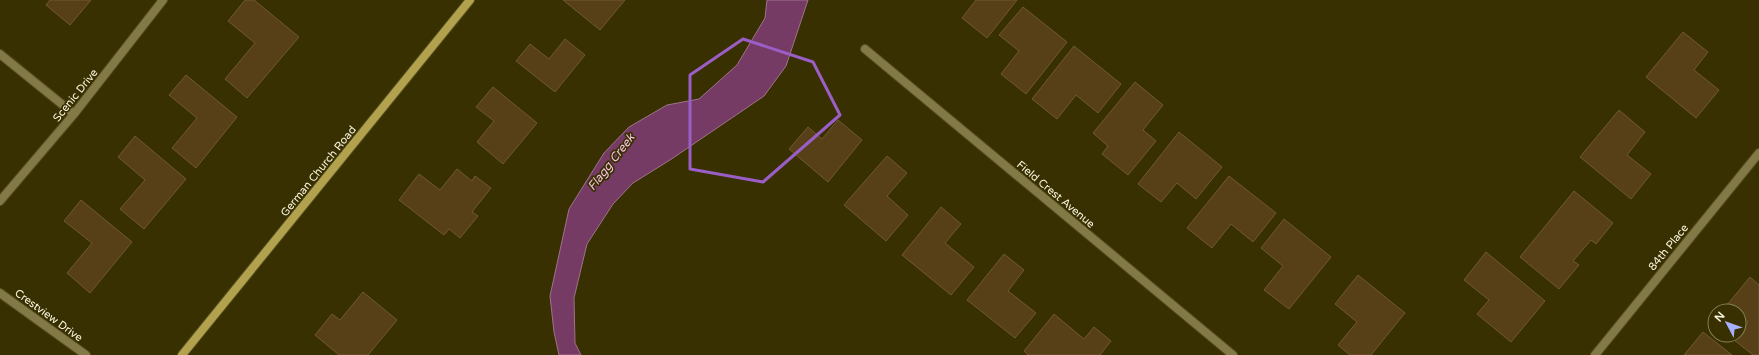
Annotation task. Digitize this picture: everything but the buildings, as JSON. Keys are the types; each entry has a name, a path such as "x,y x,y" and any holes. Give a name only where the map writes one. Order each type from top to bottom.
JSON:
{"street":[{"name":"Scenic Drive","path":"0,201 74,114 163,0"},
{"name":"German Church Road","path":"182,355 470,0"},
{"name":"Field Crest Avenue","path":"865,49 1233,355"},
{"path":"0,54 74,114"},
{"name":"84th Place","path":"1594,355 1759,153"},
{"name":"Crestview Drive","path":"0,293 86,355"}],"highlighted area":[{"path":"743,39 813,62 840,115 763,182 690,169 690,75"}],"water":[{"name":"Flagg Creek","path":"767,0 808,0 786,66 764,96 670,160 633,183 613,204 587,244 574,298 575,343 581,355 559,355 554,332 550,296 569,209 604,153 629,127 667,105 699,99 737,65 765,18"}]}
